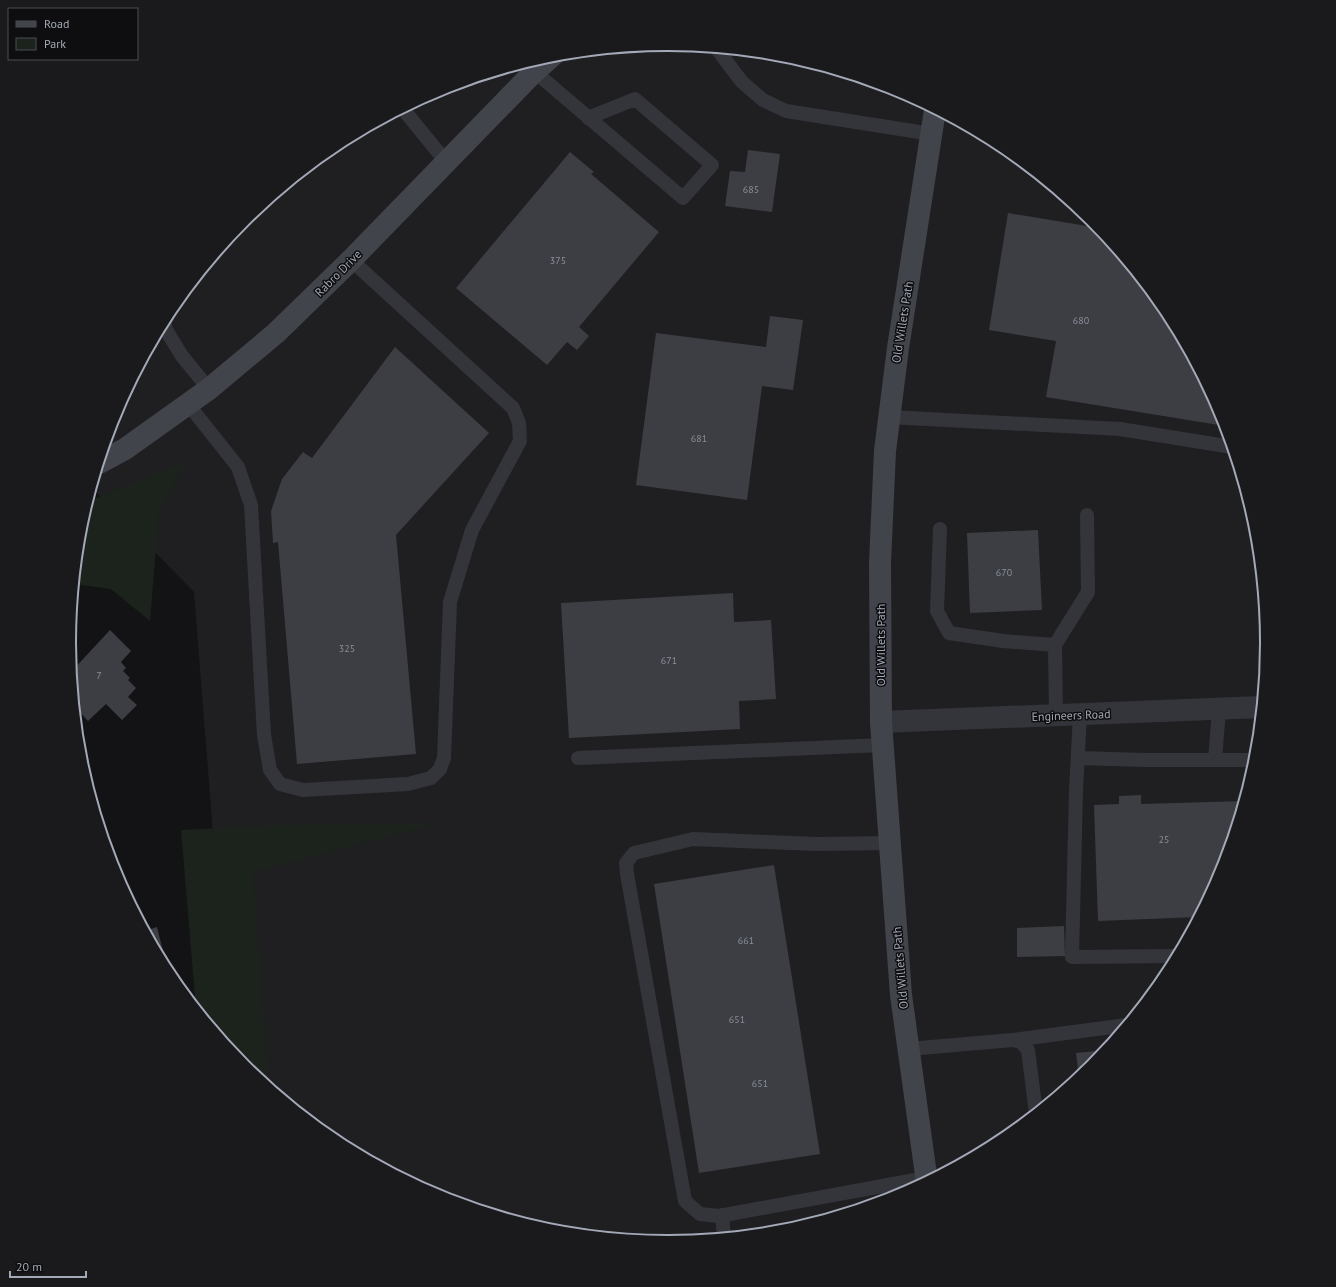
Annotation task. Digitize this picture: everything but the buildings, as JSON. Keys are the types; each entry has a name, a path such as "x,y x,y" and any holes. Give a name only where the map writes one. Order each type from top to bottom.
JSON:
{"main road":[{"name":"Rabro Drive","path":"105,460 125,449 209,389 276,333 351,260 543,64"},
{"name":"Old Willets Path","path":"926,1177 901,995 882,745 880,563 885,452 889,417 898,348 935,115"}],"street":[{"name":"Engineers Road","path":"881,722 1256,707"}],"lane":[{"path":"720,53 742,82 764,100 786,111 932,134"},
{"path":"535,72 588,118 683,198 712,165 635,100 588,118"},
{"path":"406,112 446,163"},
{"path":"188,404 238,467 251,505 264,735 270,770 280,784 303,790 408,784 431,778 440,769 444,758 450,602 472,530 520,441 519,423 513,408 351,260"},
{"path":"166,329 182,356 209,389"},
{"path":"889,417 1120,429 1226,446"},
{"path":"1056,715 1056,645 1088,592 1088,515"},
{"path":"940,530 937,610 949,633 1003,641 1056,645"},
{"path":"1215,760 1219,709"},
{"path":"1080,714 1072,957 1171,956"},
{"path":"578,758 882,745"},
{"path":"1078,758 1145,760 1249,760"},
{"path":"890,843 816,844 693,839 634,853 626,863 685,1201 700,1214 722,1215 915,1182"},
{"path":"908,1049 1013,1040 1120,1026"},
{"path":"1013,1040 1021,1042 1028,1050 1035,1109"},
{"path":"722,1215 724,1233"}],"shaded area":[{"path":"629,52 707,52 745,56 784,62 858,82 895,96 964,130 1029,173 1059,198 1087,225 1138,283 1161,314 1199,381 1229,453 1240,490 1249,528 1259,605 1259,682 1255,721 1249,759 1229,834 1199,906 1181,940 1161,973 1113,1034 1059,1089 1029,1114 964,1157 930,1175 895,1191 858,1205 821,1216 784,1225 707,1235 629,1235 591,1231 552,1225 478,1205 441,1191 406,1175 372,1157 307,1114 277,1089 229,1041 194,592 96,492 107,453 121,417 137,381 155,347 175,314 198,283 249,225 277,198 307,173 372,130 441,96 478,82 552,62"}],"green space":[{"path":"188,460 159,511 150,621 111,589 79,585 87,528 94,499"},
{"path":"440,823 253,872 268,1081 223,1034 195,1000 181,830 282,825"}]}
